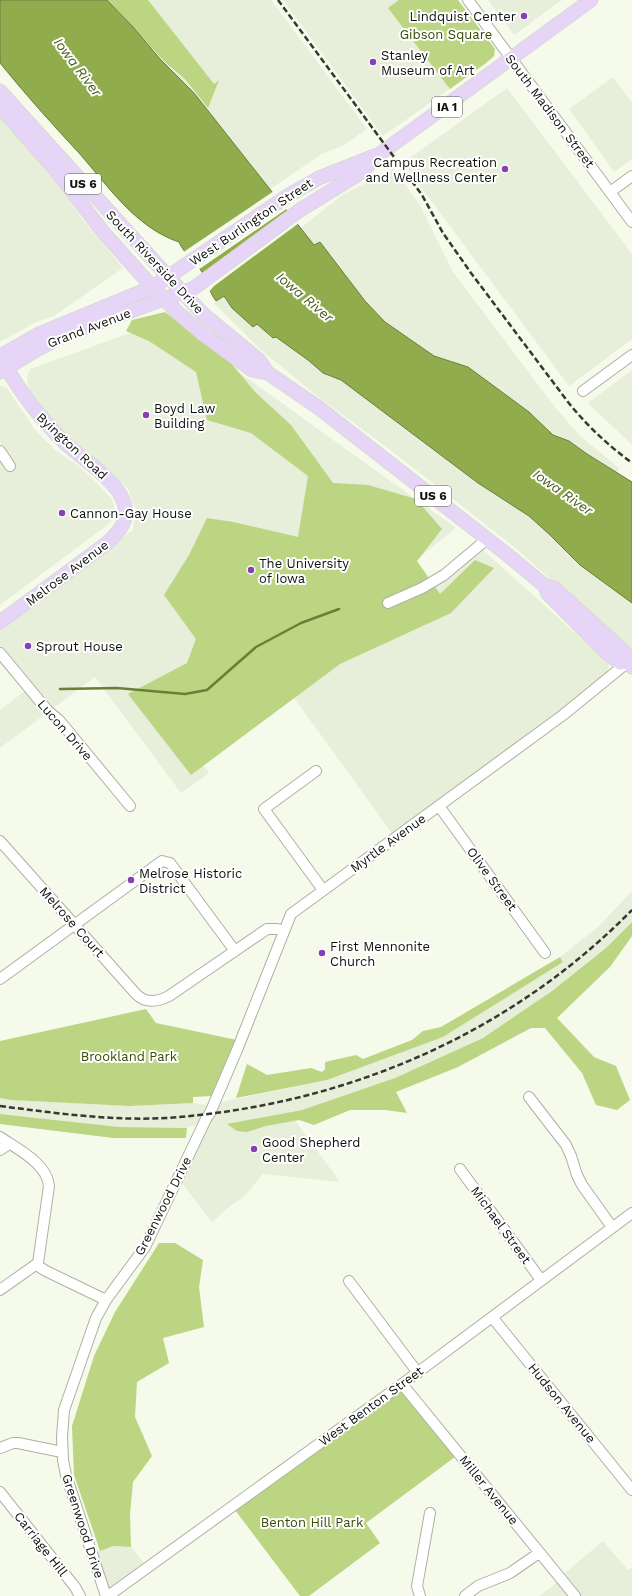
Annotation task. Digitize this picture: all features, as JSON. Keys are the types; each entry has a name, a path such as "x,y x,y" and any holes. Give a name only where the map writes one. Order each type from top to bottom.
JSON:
{"main road":[{"name":"West Burlington Street","path":"183,293 200,284 300,210 360,173 381,153 591,0"},
{"name":"South Riverside Drive","path":"0,91 168,278 203,314 259,360 268,373 319,408 545,586 548,594 608,654 620,663 630,665"},
{"name":"South Riverside Drive","path":"0,107 54,168 104,233 164,300 203,334 252,370 268,373"},
{"name":"West Burlington Street","path":"168,278 289,195 319,178 381,153"},
{"name":"Grand Avenue","path":"0,355 39,334 153,288 168,278"},
{"name":"Grand Avenue","path":"3,370 42,346 65,335 183,293"},
{"path":"21,392 19,380 21,370 30,357 42,346"},
{"name":"Byington Road","path":"0,355 3,370 32,408 62,439 96,468 121,494 126,506 126,517"},
{"name":"Melrose Avenue","path":"0,622 106,544 119,531 126,517"}],"street":[{"name":"South Madison Street","path":"468,0 632,222"},
{"path":"610,192 632,176"},
{"path":"583,391 632,356"},
{"path":"0,450 10,466"},
{"path":"388,603 422,588 444,575 487,539"},
{"name":"Lucon Drive","path":"0,653 48,711 59,720 130,806"},
{"name":"Myrtle Avenue","path":"284,931 291,914 630,665"},
{"path":"316,771 264,808 323,890"},
{"name":"Olive Street","path":"439,806 545,953"},
{"name":"Melrose Court","path":"0,841 140,998 154,1002 161,1001 234,952"},
{"path":"0,979 158,863 166,861 173,868 232,947 234,952 267,930 277,929 284,931"},
{"name":"Greenwood Drive","path":"107,1596 68,1484 62,1452 64,1410 96,1318 106,1300 134,1262 154,1230 206,1118 210,1113 237,1050 284,931"},
{"path":"529,1097 566,1145 582,1185 612,1227"},
{"path":"0,1137 40,1165 47,1176 49,1186 40,1259 36,1265 0,1290"},
{"path":"0,1150 9,1144"},
{"name":"Michael Street","path":"460,1169 541,1280"},
{"name":"West Benton Street","path":"107,1596 418,1373 632,1213"},
{"path":"36,1265 106,1300"},
{"path":"349,1281 418,1373"},
{"name":"Hudson Avenue","path":"492,1317 632,1490"},
{"name":"Miller Avenue","path":"402,1384 575,1596"},
{"path":"0,1448 18,1443 62,1452"},
{"name":"Carriage Hill","path":"0,1492 75,1587 80,1596"},
{"path":"420,1596 417,1586 430,1514"},
{"path":"465,1596 478,1586 510,1573 539,1553"}],"shaded area":[{"path":"107,0 271,0 367,129 344,145 322,154 270,189 194,93 161,60 133,27"},
{"path":"283,0 456,0 495,49 494,56 383,136"},
{"name":"Lindquist Center","path":"488,0 562,0 514,35"},
{"path":"613,77 632,103 632,159 614,172 569,109"},
{"path":"507,88 632,254 632,339 569,386 403,163"},
{"path":"0,116 49,172 83,220 123,268 54,316 36,322 0,342"},
{"path":"394,169 420,205 453,272 554,406 580,436 619,468 617,473 569,441 553,435 529,412 452,361 434,356 385,322 365,301 320,242 315,246 301,228 342,195"},
{"path":"224,295 232,308 254,327 257,324 273,338 276,337 323,373 341,380 452,464 529,516 632,603 632,654 518,550 393,452 317,396 260,349 214,303"},
{"name":"The University of Iowa","path":"166,320 456,528 415,561 387,607 440,584 483,550 604,659 609,665 607,674 527,737 393,835 290,692 199,760 209,773 181,793 95,677 0,748 0,710 33,685 0,647 0,628 133,530 136,510 128,489 107,468 60,429 42,409 29,390 27,378 30,369"},
{"path":"632,370 632,445 588,403"},
{"path":"0,386 7,388 35,430 56,451 79,466 111,498 114,505 114,516 109,524 0,605 0,461 7,470 15,464 0,442"},
{"path":"632,891 632,922 606,948 552,991 483,1038 395,1078 302,1110 289,1112 340,1182 263,1174 245,1196 230,1206 212,1222 178,1178 199,1124 187,1128 119,1127 0,1114 0,1098 11,1100 129,1106 193,1103 207,1105 327,1080 443,1037 563,962 560,957 598,927"},
{"path":"603,1541 628,1570 632,1568 632,1596 539,1596 558,1582 566,1572"},
{"path":"113,1546 131,1547 144,1563 104,1592 91,1554"}],"green space":[{"path":"108,0 148,0 214,84 219,80 208,108 185,79 165,62"},
{"name":"Gibson Square","path":"399,0 458,0 495,49 494,56 450,89 388,8"},
{"path":"165,312 227,358 255,392 291,425 333,483 368,485 416,499 442,529 417,561 440,594 475,560 494,568 451,613 340,664 191,775 128,694 187,663 196,639 164,595 189,555 207,518 233,522 298,537 308,476 251,433 207,420 196,372 149,341 126,331 132,320"},
{"path":"632,922 632,936 610,967 557,1018 594,1057 616,1066 630,1100 617,1110 596,1105 582,1073 545,1028 531,1028 458,1067 396,1092 407,1113 386,1110 350,1110 314,1125 299,1120 266,1126 247,1132 237,1131 227,1124 302,1110 395,1078 483,1038 552,991 606,948"},
{"path":"560,957 563,962 443,1037 327,1080 236,1098 247,1064 267,1075 311,1068 322,1072 325,1069 325,1062 356,1055 363,1059 412,1040 423,1031 441,1027"},
{"name":"Brookland Park","path":"146,1009 156,1023 237,1040 211,1096 193,1097 193,1103 129,1106 11,1100 0,1098 0,1041"},
{"path":"0,1114 119,1127 187,1128 186,1138 113,1138 0,1124"},
{"path":"159,1243 175,1243 203,1260 199,1287 204,1327 163,1338 169,1363 137,1382 135,1417 152,1456 133,1482 130,1514 131,1547 113,1546 100,1551 74,1475 72,1426 94,1356 115,1312"},
{"name":"Benton Hill Park","path":"405,1388 459,1454 366,1523 380,1543 309,1596 300,1596 235,1510"}],"water":[{"name":"Iowa River","path":"0,0 107,0 133,27 161,60 194,93 314,245 320,242 365,301 385,322 434,356 468,367 529,412 553,435 569,441 632,482 632,603 580,565 529,516 478,483 341,380 323,373 276,337 273,338 257,324 253,327 232,308 224,296 216,301 202,272 179,242 164,236 149,227 124,205 0,63"}],"pier":[{"path":"274,191 288,208 198,270 182,253"},
{"path":"289,210 299,223 214,286 208,293 201,274"}],"waterway":[{"path":"60,689 117,688 185,694 207,690 256,647 301,623 339,609"}],"railway":[{"path":"278,0 422,195 443,233 471,273 568,402 598,435 632,463"},
{"path":"0,1106 62,1114 103,1117 145,1119 166,1118 231,1111 296,1098 358,1080 418,1057 476,1028 532,994 584,955 632,910"}],"place":[{"name":"Lindquist Center","path":"524,16"},
{"name":"Stanley Museum of Art","path":"373,62"},
{"name":"Campus Recreation and Wellness Center","path":"505,169"},
{"name":"Boyd Law Building","path":"146,415"},
{"name":"Cannon-Gay House","path":"62,513"},
{"name":"The University of Iowa","path":"251,570"},
{"name":"Sprout House","path":"28,646"},
{"name":"Melrose Historic District","path":"131,880"},
{"name":"First Mennonite Church","path":"322,953"},
{"name":"Good Shepherd Center","path":"254,1149"}]}
